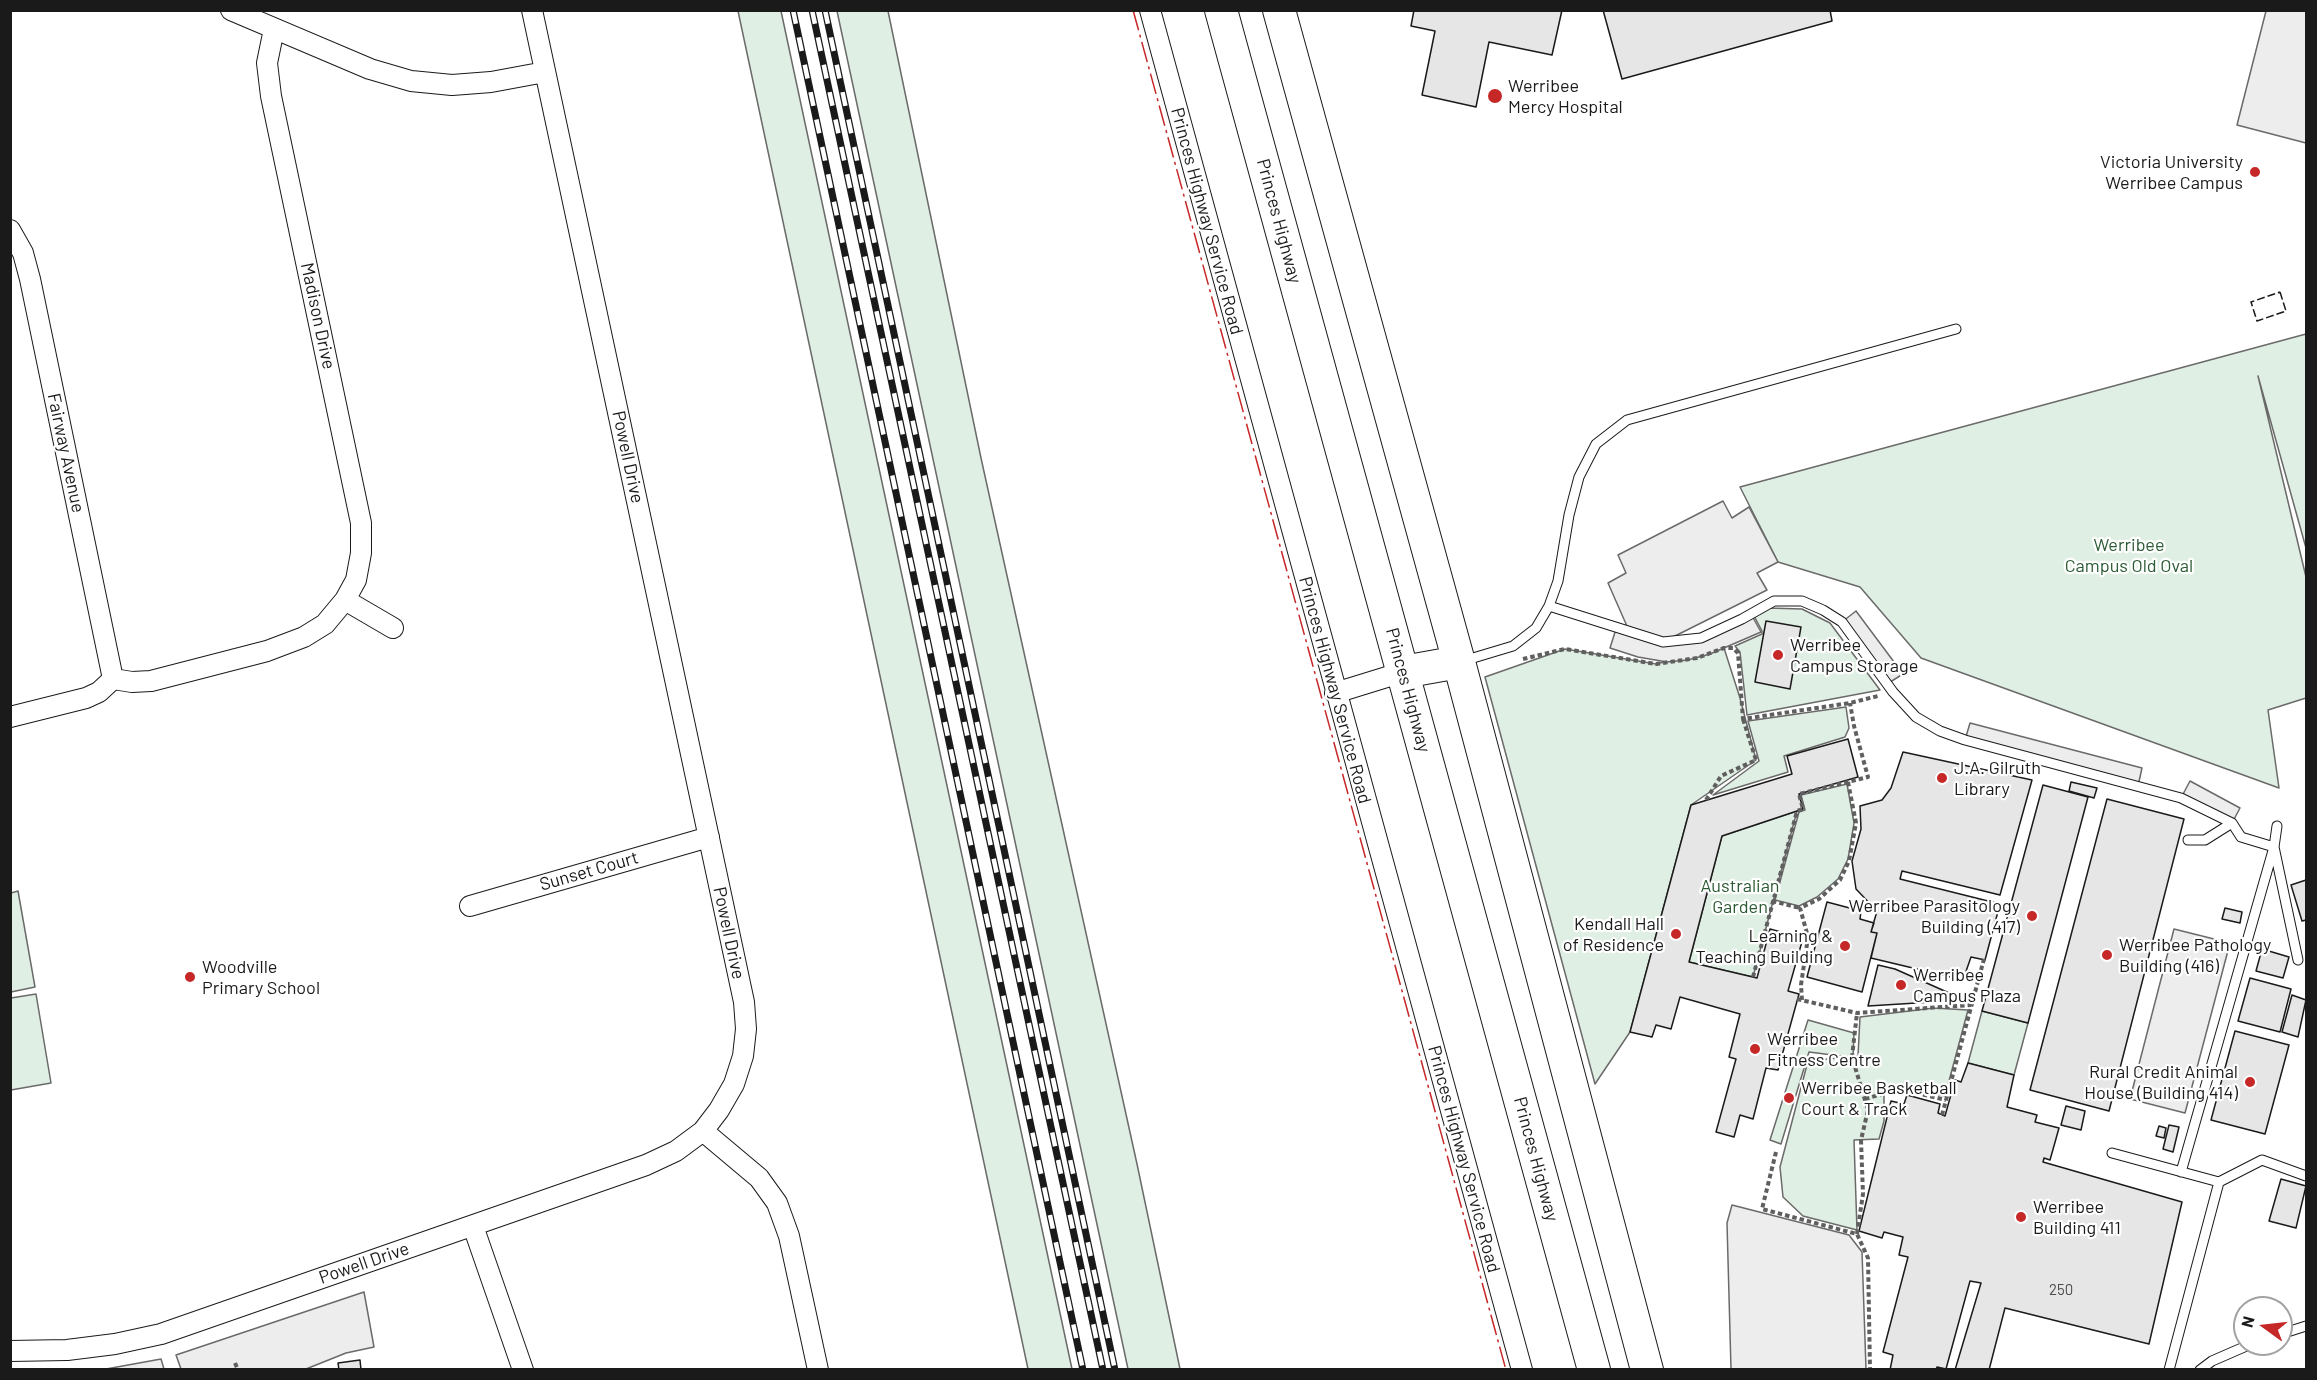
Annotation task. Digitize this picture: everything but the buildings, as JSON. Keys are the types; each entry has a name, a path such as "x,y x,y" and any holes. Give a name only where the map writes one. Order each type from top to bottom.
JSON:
{"highway":[{"name":"Princes Highway","path":"1221,10 1594,1370"},
{"path":"1279,10 1459,662 1647,1370"},
{"path":"1403,672 1459,662"}],"street":[{"path":"231,10 370,69 411,81 452,85 490,82 545,72"},
{"name":"Powell Drive","path":"10,1351 67,1350 115,1344 161,1334 646,1165 676,1151 703,1131 734,1084 743,1056 746,1029 744,1002 532,10"},
{"name":"Princes Highway Service Road","path":"1150,10 1522,1370"},
{"name":"Madison Drive","path":"113,679 132,682 151,681 267,651 304,637 325,624 345,600 356,580 361,554 361,523 271,96 267,63 274,29"},
{"name":"Fairway Avenue","path":"10,230 23,253 30,279 113,679"},
{"path":"345,600 393,628"},
{"path":"1335,693 1403,672"},
{"path":"10,717 86,698 99,692 113,679"},
{"name":"Sunset Court","path":"470,906 709,837"},
{"path":"703,1131 759,1178 777,1203 789,1236 818,1370"},
{"path":"473,1226 523,1370"}],"lane":[{"path":"1459,662 1513,646 1536,627 1549,606 1558,581 1569,515 1579,477 1596,444 1627,420 1956,329"},
{"path":"1549,606 1663,642 1701,638 1774,601 1802,601 1842,622 1893,692 1916,717 1940,732 2181,798 2232,823 2241,837 2274,847"},
{"path":"2188,840 2205,840 2232,823"},
{"path":"2181,1172 2274,847 2277,826"},
{"path":"2274,847 2298,960"},
{"path":"2112,1153 2219,1182 2262,1160 2307,1176"},
{"path":"2169,1370 2219,1182"},
{"path":"2200,1370 2212,1361 2233,1352"}],"path":[{"path":"1514,662 1565,650 1656,664 1697,658 1724,648 1733,648 1738,653 1743,719 1756,760 1721,776 1706,800"},
{"path":"1743,719 1850,703 1893,692"},
{"path":"1753,977 1797,811 1803,809 1799,794 1868,777 1850,703"},
{"path":"1772,902 1800,908 1819,899 1840,880 1849,861 1856,823 1848,782"},
{"path":"1800,908 1808,937 1800,999 1857,1012 1971,1005"},
{"path":"1942,1115 1984,959"},
{"path":"1857,1012 1852,1057 1868,1110 1861,1140 1863,1194 1857,1234 1868,1258 1870,1370"},
{"path":"1865,1099 1899,1089 1946,1100"},
{"path":"1776,1152 1762,1209 1857,1234"},
{"path":"235,1363 237,1370"}],"green space":[{"path":"738,11 781,11 1072,1369 1028,1369"},
{"path":"837,11 888,11 981,458 1180,1369 1128,1369"},
{"name":"Werribee Campus Old Oval","path":"2306,334 2306,548 2258,376 2306,577 2306,698 2268,710 2279,788 1921,658 1860,587 1778,562 1740,487"},
{"path":"1768,608 1802,609 1830,623 1880,690 1747,715 1740,652 1735,646 1762,634 1753,614"},
{"path":"1724,648 1756,760 1691,805 1630,1032 1595,1084 1485,677 1565,649 1656,664"},
{"path":"1846,707 1849,728 1845,737 1784,756 1788,772 1713,795 1759,761 1748,721"},
{"path":"1847,784 1854,823 1848,859 1838,879 1817,897 1799,906 1775,900 1799,812 1805,810 1801,795"},
{"name":"Australian Garden","path":"1797,811 1753,977 1689,962 1722,836"},
{"path":"18,891 35,987 11,992 11,893"},
{"path":"36,994 51,1083 11,1090 11,998"},
{"path":"1934,1008 1968,1010 1945,1096 1899,1085 1884,1090 1884,1121 1879,1139 1854,1140 1857,1230 1803,1216 1783,1197 1780,1167 1808,1061 1848,1057 1809,1052 1781,1144 1770,1140 1808,1020 1854,1033 1853,1057 1858,1056 1860,1017"},
{"path":"1982,1011 2028,1023 2014,1075 1968,1063"}],"shaded area":[{"path":"2266,11 2306,11 2306,143 2237,125"},
{"path":"1723,501 1732,518 1749,507 1778,562 1757,573 1767,590 1665,641 1701,638 1751,614 1761,632 1710,654 1688,660 1667,662 1638,657 1610,648 1616,629 1630,633 1608,583 1626,573 1618,555"},
{"path":"1856,611 1903,674 1887,684 1842,622"},
{"path":"1970,723 2142,768 2138,786 1965,740"},
{"path":"2190,781 2240,808 2232,823 2181,798"},
{"path":"2174,929 2230,943 2185,1113 2130,1099"},
{"path":"1732,1205 1849,1235 1862,1252 1866,1369 1731,1369 1727,1223"},
{"path":"364,1292 374,1347 346,1353 306,1369 181,1369 176,1355"},
{"path":"161,1359 164,1369 106,1369"}],"railway":[{"path":"793,10 1083,1370"},
{"path":"812,10 1103,1370"},
{"path":"825,10 1115,1370"}],"fence":[{"path":"2280,292 2286,311 2257,321 2251,302 2280,292"}],"power":[{"path":"1133,10 1506,1370"}],"place":[{"name":"Werribee Mercy Hospital","path":"1495,96"},
{"name":"Victoria University Werribee Campus","path":"2255,172"},
{"name":"Werribee Campus Storage","path":"1778,655"},
{"name":"J.A. Gilruth Library","path":"1942,778"},
{"name":"Werribee Parasitology Building (417)","path":"2032,916"},
{"name":"Kendall Hall of Residence","path":"1676,934"},
{"name":"Learning & Teaching Building","path":"1845,946"},
{"name":"Werribee Pathology Building (416)","path":"2107,955"},
{"name":"Woodville Primary School","path":"190,977"},
{"name":"Werribee Campus Plaza","path":"1901,985"},
{"name":"Werribee Fitness Centre","path":"1755,1049"},
{"name":"Rural Credit Animal House (Building 414)","path":"2250,1082"},
{"name":"Werribee Basketball Court & Track","path":"1789,1098"},
{"name":"Werribee Building 411","path":"2021,1217"}]}
